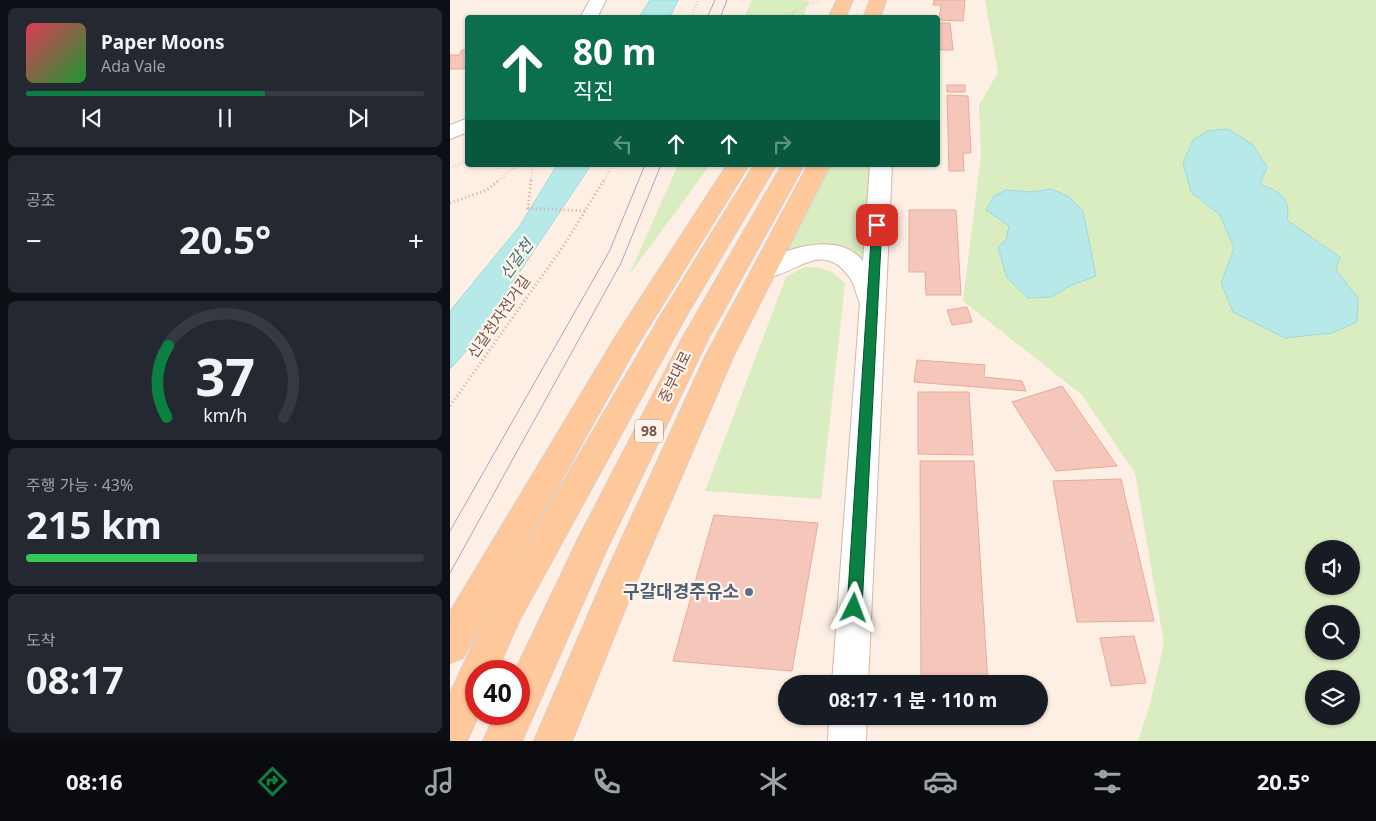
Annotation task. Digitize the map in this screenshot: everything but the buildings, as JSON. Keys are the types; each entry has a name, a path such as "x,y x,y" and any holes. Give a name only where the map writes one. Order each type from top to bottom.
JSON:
{"main road":[{"path":"838,15 845,0"},
{"path":"872,15 878,0"},
{"path":"882,0 886,15"},
{"path":"450,646 553,466 654,296 737,167"},
{"name":"중부대로","path":"484,660 507,610 672,318 764,167"},
{"name":"중부대로","path":"530,681 591,547 696,336 792,167"},
{"path":"553,741 620,580 711,375 818,167"},
{"path":"450,735 465,702"},
{"path":"502,741 510,725"}],"street":[{"path":"590,15 598,0"},
{"path":"450,133 465,126"},
{"path":"851,675 881,167"},
{"path":"765,270 793,256 814,251 830,253 851,262 862,276 872,304"},
{"path":"846,741 847,725"}],"path":[{"path":"692,15 699,0"},
{"path":"790,15 804,5 824,0"},
{"path":"450,168 465,161"},
{"path":"450,202 487,190 515,167"},
{"path":"532,167 528,208 584,211"},
{"name":"신갈천자전거길","path":"450,406 564,245 611,167"}],"green space":[{"path":"752,0 809,0 805,15 745,15"},
{"path":"985,0 1376,0 1376,741 1138,741 1150,704 1164,643 1135,473 1082,395 963,301 981,154 979,105 998,72"},
{"path":"677,167 709,167 629,275"},
{"path":"827,167 875,167 868,274 855,255 841,246 822,245 787,251"},
{"path":"804,267 832,272 845,284 821,499 705,491 786,277"}],"water":[{"path":"650,0 678,0 671,15 640,15"},
{"path":"1228,129 1252,144 1267,167 1260,184 1278,193 1285,200 1288,212 1287,220 1340,257 1336,270 1358,298 1357,322 1332,333 1285,338 1233,312 1221,283 1234,248 1220,215 1191,192 1183,163 1193,140 1207,131"},
{"name":"신갈천","path":"556,167 590,167 469,348 450,369 450,311 519,227"},
{"path":"1051,189 1068,196 1083,211 1096,276 1070,286 1051,297 1028,298 1007,278 998,247 1006,240 1009,226 986,210 994,196 1006,190 1031,192"}],"tram line":[{"path":"708,15 715,0"},
{"path":"721,15 727,0"},
{"path":"450,531 609,252 644,167"},
{"path":"450,573 621,263 660,167"}],"place":[{"name":"구갈대경주유소","path":"749,592"}],"route":[{"path":"854,608 877,225"}]}
